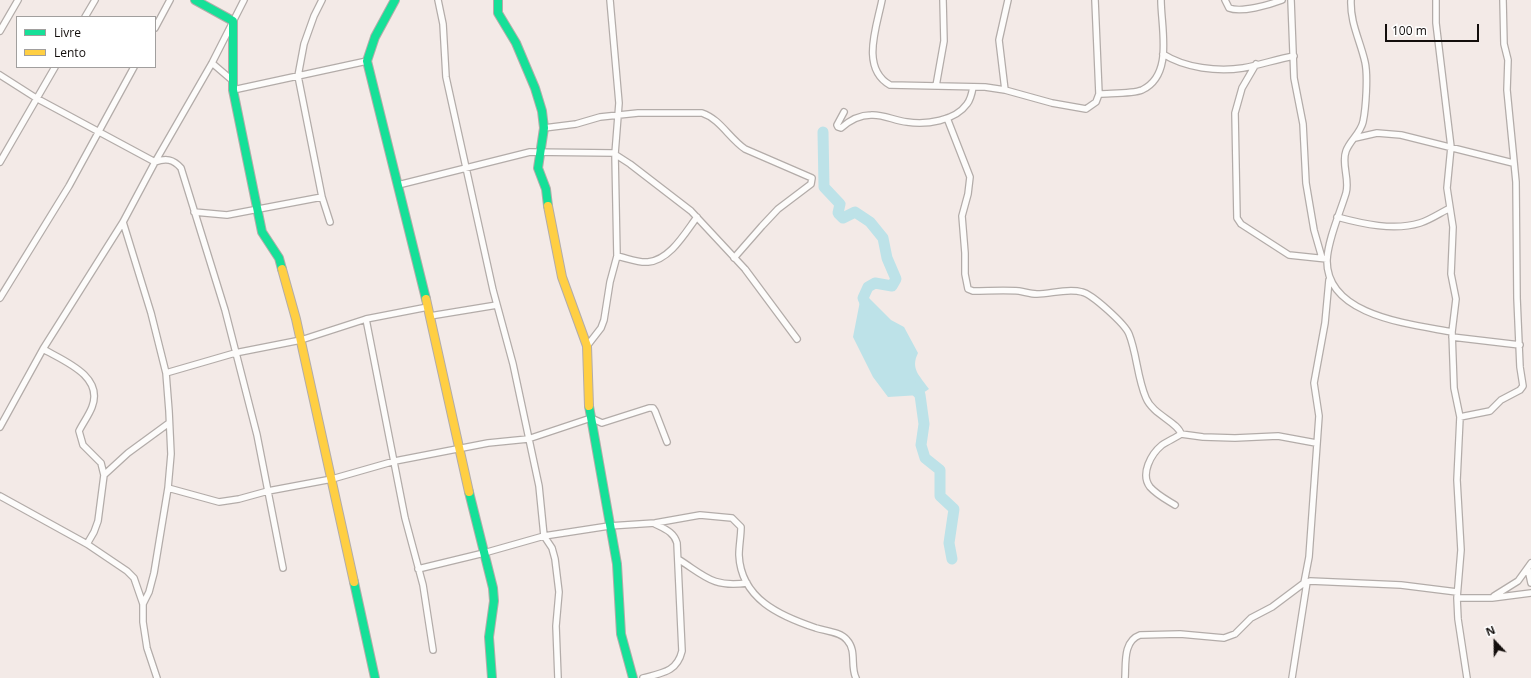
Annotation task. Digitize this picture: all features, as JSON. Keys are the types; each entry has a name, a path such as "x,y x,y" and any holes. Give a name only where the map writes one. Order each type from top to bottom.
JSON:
{"street":[{"path":"0,31 18,0"},
{"path":"86,16 95,0"},
{"path":"156,26 170,0"},
{"path":"195,0 233,21"},
{"path":"0,427 43,348 123,222 155,162 212,63 244,0"},
{"path":"322,0 314,16 304,44 298,76 322,197 330,222"},
{"path":"395,0 368,51 367,61 429,312 459,447 493,588 494,601 490,637 492,678"},
{"path":"438,0 443,24 446,77 497,306 513,364 539,486 544,536 552,548 559,592 556,626 558,678"},
{"path":"498,0 498,13 516,43 535,88 542,111 544,128 538,168 546,189 549,218 562,277 587,346 588,399 617,564 621,634 633,678"},
{"path":"587,346 601,328 604,320 610,282 617,256 615,154 619,103 610,0"},
{"path":"882,0 872,49 875,69 881,80 890,85 973,87 1005,90 1052,103 1086,109 1096,102 1099,94 1095,0"},
{"path":"936,86 944,42 943,0"},
{"path":"1005,90 1000,40 1008,0"},
{"path":"1099,94 1140,90 1152,83 1160,72 1163,54 1161,0"},
{"path":"1226,0 1229,8 1234,10 1261,6 1282,0"},
{"path":"1291,0 1294,78 1304,124 1306,183 1314,230 1324,258 1329,280 1325,323 1314,383 1319,416 1309,557 1292,678"},
{"path":"1324,258 1347,187 1345,156 1348,146 1355,138 1363,122 1367,70 1352,23 1352,0"},
{"path":"1436,0 1436,23 1451,147 1447,188 1453,227 1451,274 1456,299 1452,335 1454,388 1460,416 1457,480 1461,550 1457,595 1458,619 1468,678"},
{"path":"1460,416 1490,411 1509,395 1522,388 1516,248 1516,182 1507,90 1508,60 1504,44 1503,0"},
{"path":"233,21 233,90 262,232 279,258 301,340 375,678"},
{"path":"1163,54 1181,63 1218,69 1244,68 1294,56"},
{"path":"233,90 367,61"},
{"path":"212,63 233,81"},
{"path":"1256,64 1242,88 1235,113 1237,218 1241,224 1289,255 1324,258"},
{"path":"0,162 54,68"},
{"path":"0,298 69,186 133,68"},
{"path":"0,75 36,98 155,162 169,159 181,168 225,310 257,435 283,568"},
{"path":"844,112 837,125 838,128 841,128 855,118 871,114 915,123 932,122 947,118 966,105 973,87"},
{"path":"544,128 576,124 600,117 661,111 702,113 711,116 737,143 745,149 812,178 810,184 778,210 734,258"},
{"path":"947,118 970,177 968,194 962,216 965,274 968,288 973,291 1018,291 1038,294 1050,291 1081,292 1092,296 1127,330 1135,357 1140,383 1146,399 1152,409 1178,428 1181,434"},
{"path":"1355,138 1377,133 1387,133 1451,147 1513,163"},
{"path":"398,185 517,154 540,151 606,151 615,154 656,183 697,217 745,269 797,339"},
{"path":"194,212 227,215 322,197"},
{"path":"1337,218 1403,226 1420,223 1450,208"},
{"path":"617,256 642,262 649,262 660,258 677,245 697,217"},
{"path":"123,222 151,313 166,373 170,411 169,423 171,454 168,488 154,573 149,592 143,604"},
{"path":"1329,280 1347,302 1361,310 1452,335 1520,345"},
{"path":"166,373 235,353 301,340 366,319 497,306"},
{"path":"366,319 405,518 423,585 433,650"},
{"path":"43,348 83,373 90,380 94,388 92,406 78,431 84,445 101,463 104,475 98,521 87,544"},
{"path":"168,488 219,502 239,499 268,491 332,479 395,461 459,447 508,440 528,439 591,418 602,423 653,408 667,442"},
{"path":"104,475 128,453 169,423"},
{"path":"1175,505 1149,486 1145,475 1150,460 1161,446 1181,434 1203,437 1235,438 1278,436 1316,443"},
{"path":"0,496 87,544 134,578 143,604 144,634 157,678"},
{"path":"418,569 484,554 544,536 610,526 655,523 700,515 732,518 741,527 739,555 747,583 758,598 772,610 795,621 844,636 851,648 853,673 856,678"},
{"path":"643,678 662,673 672,668 680,662 682,651 678,559 675,537 655,523"},
{"path":"678,559 718,584 730,586 747,583"},
{"path":"1492,598 1518,581 1531,563"},
{"path":"1528,569 1531,583"},
{"path":"1125,678 1128,648 1130,640 1134,637 1140,635 1180,634 1224,638 1230,637 1251,618 1272,607 1306,582 1317,580 1401,585 1457,595 1492,598 1531,593"}],"water":[{"path":"861,296 867,296 891,320 904,327 918,353 915,364 917,372 929,389 920,395 888,397 873,377 853,337"}],"waterway":[{"path":"823,132 824,187 840,204 838,213 843,218 855,212 870,222 883,238 887,258 896,279 892,286 875,283 868,287 863,298 868,310"},
{"path":"911,385 920,395 924,424 921,445 925,458 940,470 940,496 954,509 949,543 952,559"}],"traffic: fast":[{"path":"195,0 233,21 233,90 262,232 279,258 282,269"},
{"path":"395,0 375,37 367,61 426,299"},
{"path":"498,0 498,13 516,43 535,88 542,111 544,128 538,168 546,189 548,206"},
{"path":"589,406 617,564 621,634 633,678"},
{"path":"469,492 493,588 494,601 489,637 492,678"},
{"path":"354,582 375,678"}],"traffic: slow":[{"path":"548,206 562,277 587,346 589,406"},
{"path":"282,269 296,319 354,582"},
{"path":"426,299 469,492"}]}
